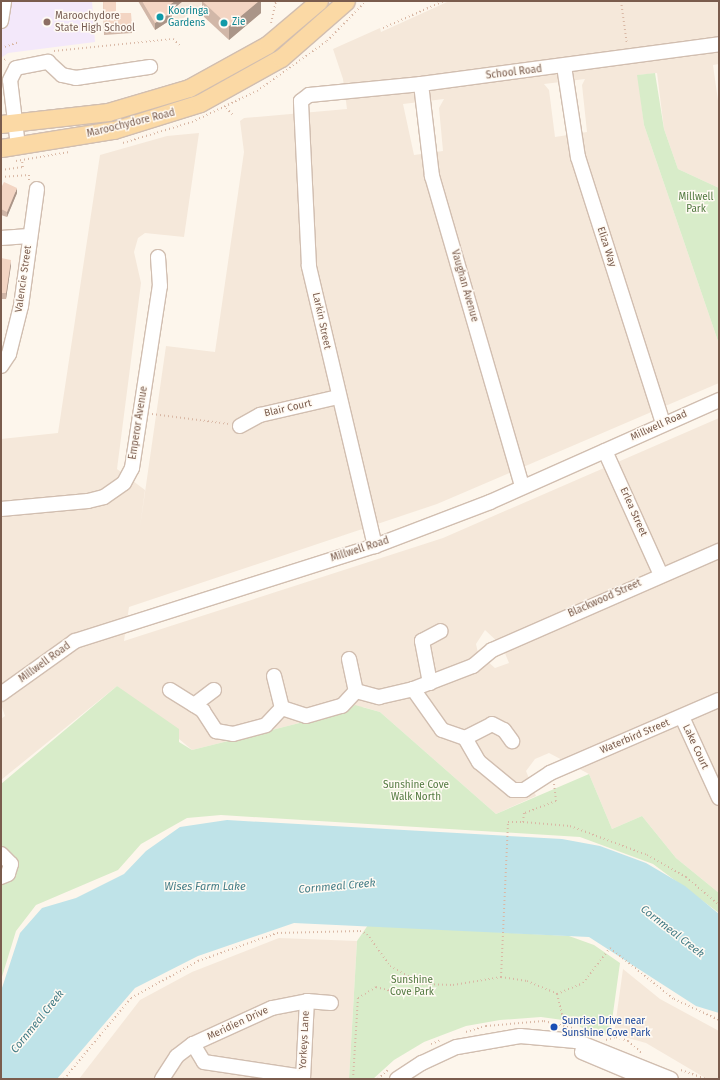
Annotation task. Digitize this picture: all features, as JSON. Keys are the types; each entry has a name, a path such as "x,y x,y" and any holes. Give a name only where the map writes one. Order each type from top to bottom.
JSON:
{"main road":[{"name":"Maroochydore Road","path":"8,123 108,112 189,88 266,45 319,1"},
{"name":"Maroochydore Road","path":"14,152 114,130 200,103 281,58 346,1"}],"street":[{"path":"1,21 4,1"},
{"name":"School Road","path":"309,95 421,84 628,58 719,44"},
{"path":"14,152 8,123 6,76 16,68 30,63 48,62 62,75 76,78 150,67"},
{"name":"Eliza Way","path":"564,66 578,157 663,424"},
{"name":"Vaughan Avenue","path":"421,84 432,176 522,485"},
{"name":"Larkin Street","path":"309,95 301,101 299,109 309,266 338,397 375,546"},
{"name":"Valencie Street","path":"1,366 9,354 21,306 37,189"},
{"path":"1,238 30,236"},
{"name":"Emperor Avenue","path":"1,509 88,501 116,491 132,468 160,286 158,257"},
{"name":"Blair Court","path":"240,426 260,415 338,397"},
{"name":"Millwell Road","path":"1,694 75,641 375,546 605,451 719,400"},
{"name":"Erlea Street","path":"605,451 660,574"},
{"name":"Blackwood Street","path":"356,690 379,697 414,689 430,683 473,666 492,650 660,574 719,550"},
{"path":"430,683 422,641 441,631"},
{"path":"282,708 306,716 342,706 356,690 349,659"},
{"path":"274,676 282,708"},
{"path":"414,689 442,730 465,738 492,724 504,730 512,741"},
{"path":"170,690 203,710 216,731 233,734 266,725 282,708"},
{"path":"194,705 214,690"},
{"name":"Waterbird Street","path":"465,738 479,762 513,790 524,790 550,773 719,700"},
{"name":"Lake Court","path":"682,717 719,798"},
{"path":"1,854 12,864 8,874 1,878"},
{"name":"Meridien Drive","path":"162,1079 177,1056 193,1044 272,1008 307,1001 331,1003"},
{"name":"Yorkeys Lane","path":"303,1078 307,1001"},
{"path":"397,1079 432,1058 469,1043 508,1036 570,1039 609,1052 671,1079"},
{"path":"535,1037 645,1079"},
{"path":"193,1044 204,1062 303,1078"},
{"path":"609,1052 612,1059 645,1079"}],"path":[{"path":"271,24 276,1"},
{"path":"383,28 444,1"},
{"path":"621,1 628,58"},
{"path":"47,52 173,39 180,45"},
{"path":"1,48 19,42"},
{"path":"1,62 10,57"},
{"path":"226,108 233,115"},
{"path":"1,170 23,167 14,152"},
{"path":"1,177 29,175 28,187 37,189"},
{"path":"140,413 240,426"},
{"path":"523,822 524,813 556,801 558,791 550,773"},
{"path":"501,977 508,822 570,826 647,855 686,877 719,905"},
{"path":"64,1079 131,998 198,961 277,933 360,931 367,934 390,966 422,984 453,985 501,977 527,981 557,994 575,989 610,948 674,999 719,1020"},
{"path":"353,1079 358,998 376,987 402,994 413,993 422,984"},
{"path":"557,994 565,1025"}],"shaded area":[{"name":"Maroochydore State High School","path":"1,1 92,1 95,42 8,53 1,58"},
{"path":"163,1 206,1 177,23"},
{"path":"719,1 719,64 713,65 719,108 719,188 678,169 664,129 657,73 638,75 644,125 719,344 719,383 437,504 129,607 124,641 443,538 719,418 719,893 676,858 642,816 612,829 589,774 549,753 535,759 526,771 536,796 496,814 380,712 363,707 192,750 117,686 1,780 1,719 5,716 1,704 1,439 58,433 100,155 167,136 199,133 184,237 145,233 138,238 134,252 141,283 117,469 145,490 140,527 166,346 215,352 244,152 240,121 244,118 347,109 343,79 333,49 380,28 381,32 447,2","holes":["585,79 582,85 587,132 555,137 549,90 544,84","444,99 439,108 443,151 414,155 403,104","485,630 502,646 509,663 495,668 478,653 476,644"]},
{"path":"279,938 357,941 349,1079 79,1079 140,1000 192,972"},
{"path":"623,969 660,999 719,1031 719,1079 707,1079 646,1043 614,1034"}],"green space":[{"name":"Millwell Park","path":"655,73 664,129 678,169 719,188 719,344 644,125 637,75"},
{"name":"Sunshine Cove Walk North","path":"117,686 179,729 179,742 192,750 347,711 355,705 380,712 496,814 589,774 612,829 642,816 676,858 719,893 719,913 653,864 580,837 221,815 187,818 141,844 118,870 36,905 16,931 1,980 1,784"},
{"name":"Sunshine Cove Park","path":"368,925 569,936 594,945 620,963 610,1035 590,1032 570,1021 541,1017 500,1020 466,1026 424,1042 394,1060 373,1079 349,1079 357,941"}],"water":[{"name":"Wises Farm Lake","path":"227,820 562,839 600,846 646,863 685,886 719,914 719,1013 696,1006 589,937 294,923 198,956 135,988 57,1079 1,1079 1,991 20,933 42,908 76,898 124,874 146,851 180,827"}],"building":[{"path":"103,1 116,1 116,13 131,13 132,25 104,26"},
{"path":"142,1 175,1 168,6 172,12 155,23"},
{"path":"202,1 259,1 229,26"},
{"path":"4,182 17,188 7,212 1,209 1,188"},
{"path":"1,258 11,260 6,293 1,293"}],"place":[{"name":"Kooringa Gardens","path":"160,17"},
{"name":"Maroochydore State High School","path":"47,22"},
{"name":"Zie","path":"224,23"},
{"name":"Sunrise Drive near Sunshine Cove Park","path":"554,1027"}],"water label":[{"name":"Cornmeal Creek","path":"337,887"},
{"name":"Cornmeal Creek","path":"672,932"},
{"name":"Cornmeal Creek","path":"38,1022"}]}
